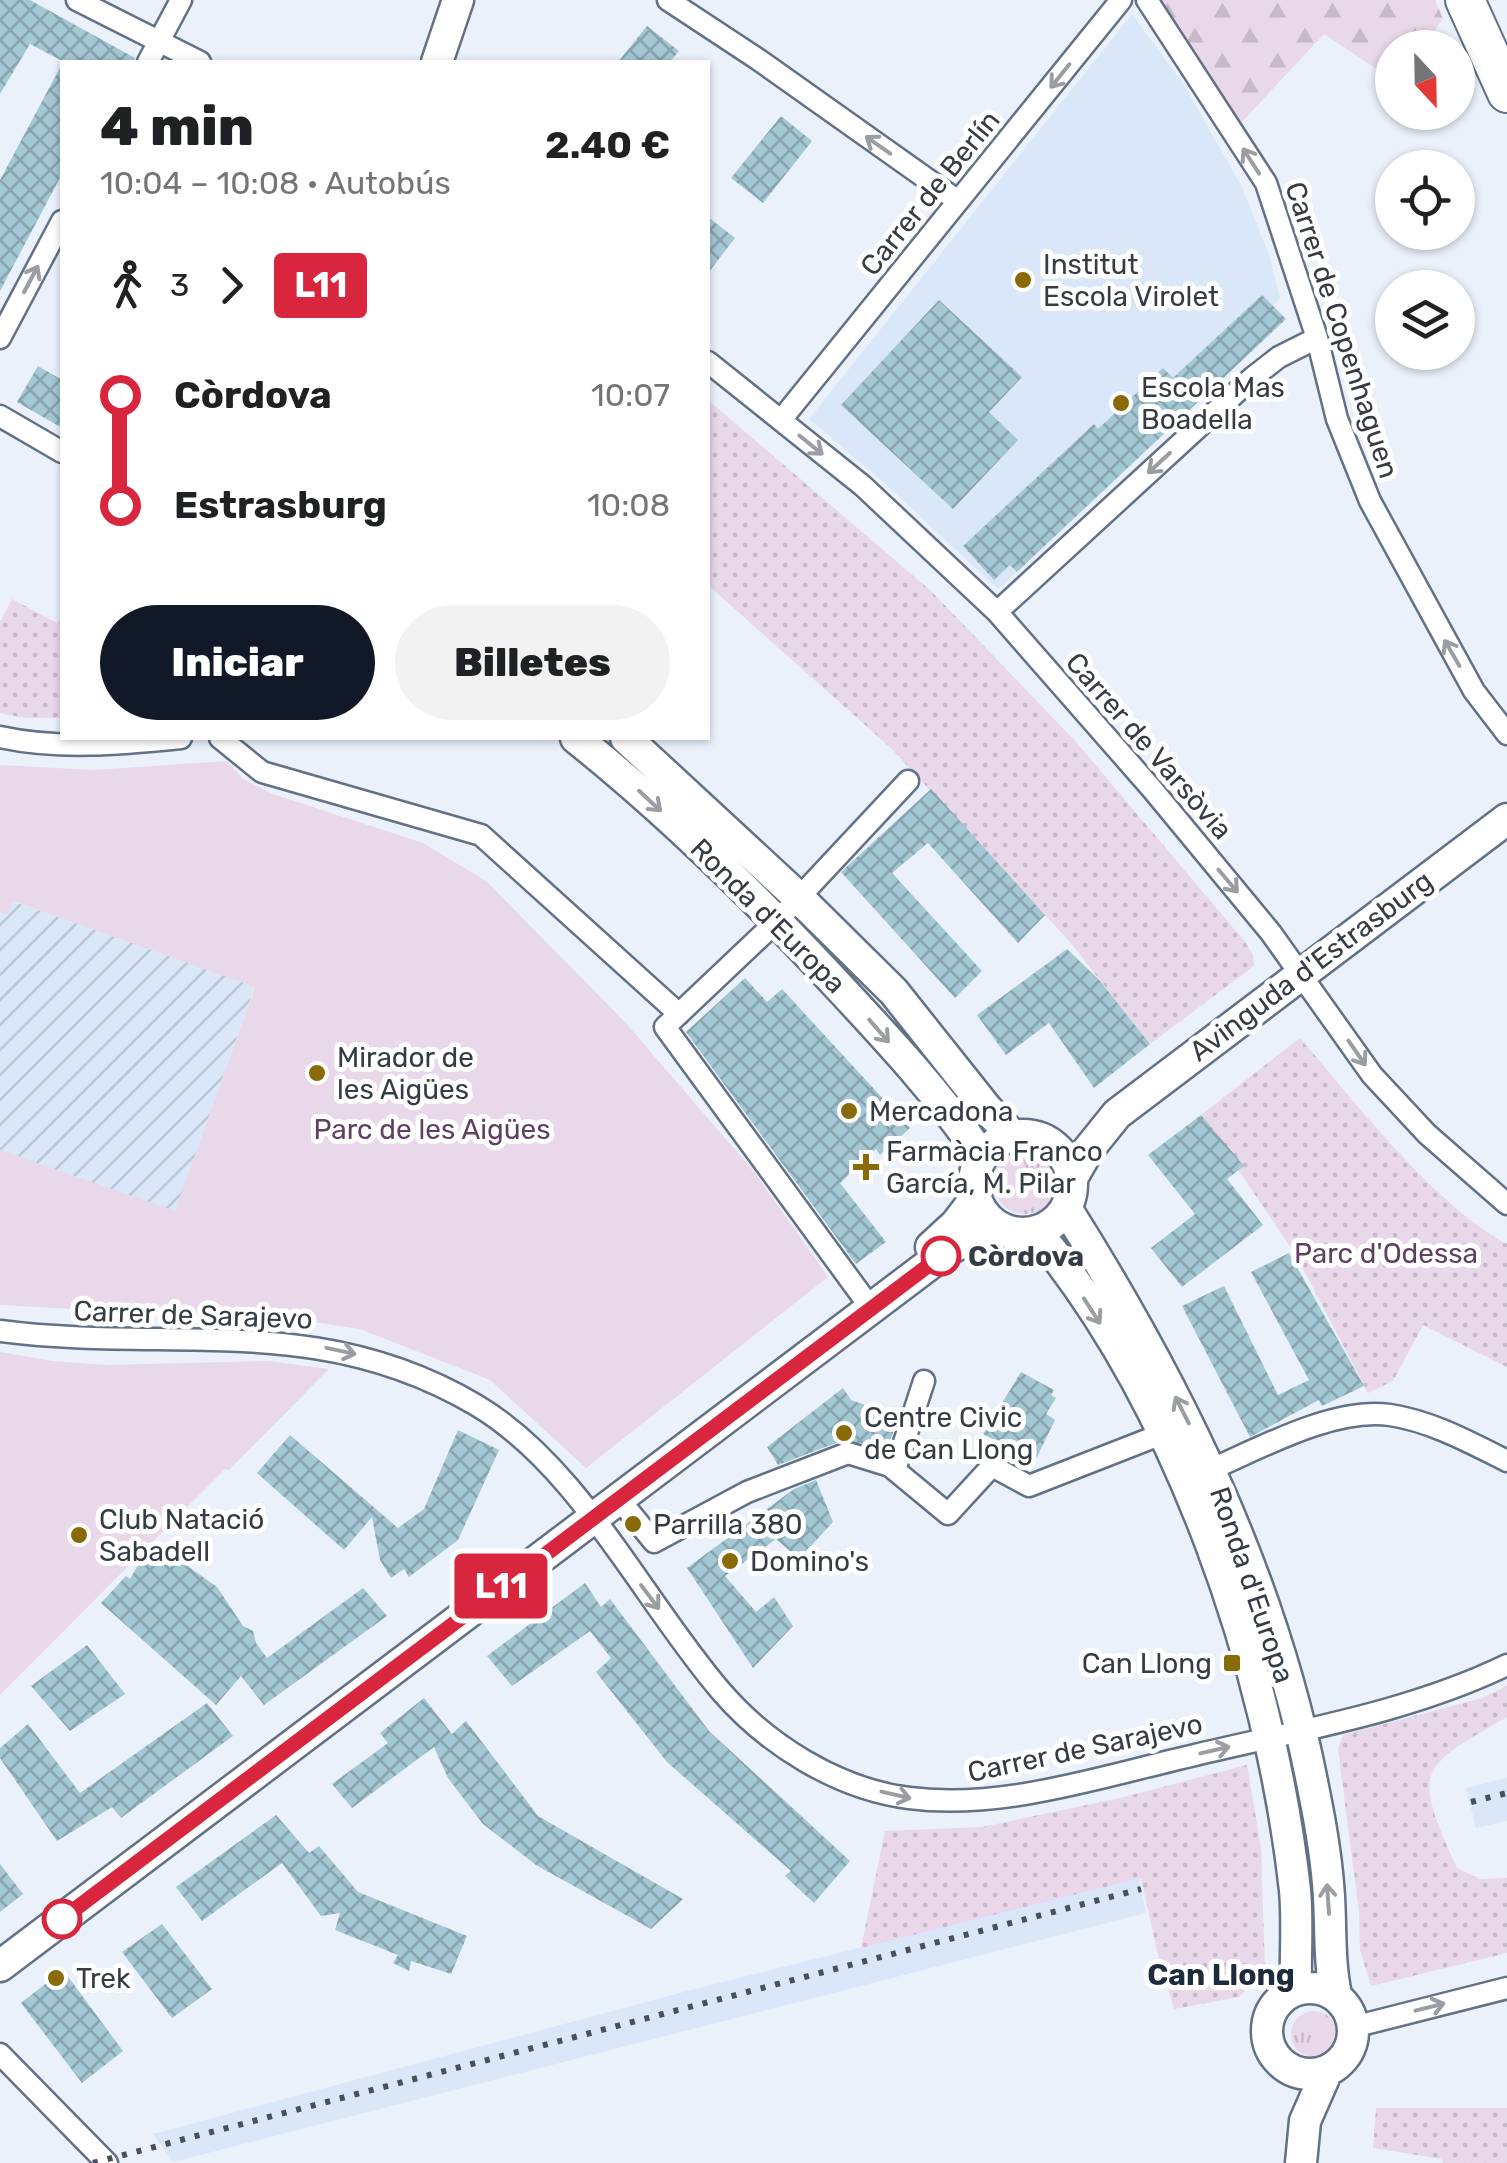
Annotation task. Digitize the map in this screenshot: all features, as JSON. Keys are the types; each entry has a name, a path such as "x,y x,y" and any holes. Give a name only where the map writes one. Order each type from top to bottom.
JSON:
{"highway":[{"path":"1465,0 1507,93"},
{"path":"1491,0 1507,30"}],"main road":[{"path":"439,60 458,0"},
{"name":"Ronda d'Europa","path":"579,740 622,774 777,922 940,1100 982,1157"},
{"name":"Ronda d'Europa","path":"628,740 894,992 988,1109 1026,1136"},
{"name":"Avinguda d'Estrasburg","path":"1069,1193 1088,1150 1117,1114 1507,820"},
{"name":"Avinguda d'Estrasburg","path":"1026,1136 1075,1130 1117,1114"},
{"path":"0,1966 546,1553 588,1514 618,1498 952,1248 975,1236 1022,1231 1051,1225 1069,1193 1062,1153 1026,1136 994,1143 975,1172 976,1198 988,1218 1022,1231"},
{"name":"Ronda d'Europa","path":"1069,1193 1212,1469 1275,1638 1314,1793 1329,1896 1330,1964 1336,1995 1345,2004 1354,2026"},
{"path":"0,1950 588,1514 937,1243 976,1198"},
{"name":"Ronda d'Europa","path":"1022,1231 1057,1257 1129,1368 1184,1478 1245,1644 1268,1737 1295,1892 1296,1989"},
{"path":"1305,2121 1296,2086 1274,2055 1266,2030 1274,2005 1296,1989 1310,1987 1336,1995"},
{"path":"1301,2163 1305,2121 1327,2071 1348,2053 1354,2026"},
{"path":"1283,2065 1304,2074 1327,2071"}],"street":[{"path":"78,0 196,60"},
{"path":"149,60 181,0"},
{"path":"668,0 958,202"},
{"name":"Carrer de Berlín","path":"780,420 1121,0"},
{"name":"Carrer de Copenhaguen","path":"1146,0 1266,183 1317,338 1337,419 1370,501 1474,691 1507,734"},
{"path":"0,338 60,225"},
{"path":"996,612 1252,378 1279,357 1317,338"},
{"name":"Carrer de Varsòvia","path":"710,364 863,486 996,612 1271,933 1372,1075 1427,1134 1507,1204"},
{"path":"0,416 60,451"},
{"path":"0,737 20,742 105,745 159,740"},
{"path":"222,740 262,772 481,835 679,1014"},
{"path":"865,1300 666,1027 777,922 908,782"},
{"name":"Carrer de Sarajevo","path":"0,1331 63,1338 269,1341 355,1354 398,1368 480,1407 544,1460 721,1692 790,1753 854,1784 905,1798 966,1802 1051,1788 1300,1731 1470,1683 1507,1665"},
{"path":"894,1470 924,1381"},
{"path":"1212,1469 1346,1416 1386,1414 1464,1440 1507,1461"},
{"path":"618,1498 654,1542 747,1492 848,1453 894,1470 948,1514 992,1466 1030,1486 1162,1434"},
{"path":"1354,2026 1507,1988"},
{"path":"0,2054 107,2163"}],"shaded area":[{"name":"Institut Escola Virolet","path":"1132,14 1184,85 1242,187 1269,255 1280,298 1273,306 1286,319 998,589 809,419"},
{"path":"12,901 255,986 175,1212 0,1150 0,912 7,914"},
{"path":"1507,1778 1507,1821 1476,1828 1466,1788"},
{"path":"1139,1878 1146,1913 173,2162 153,2134 691,1990"}],"green space":[{"path":"1149,0 1435,0 1443,19 1435,30 1375,30 1375,68 1324,34 1240,124 1205,69"},
{"path":"710,402 931,591 1077,743 1246,943 1254,966 1150,1044 1070,942 892,749 710,587"},
{"path":"12,599 57,623 60,618 60,718 0,713 0,622"},
{"name":"Parc de les Aigües","path":"227,761 243,779 273,794 423,843 486,881 624,1021 755,1173 828,1277 586,1468 490,1380 360,1329 266,1315 0,1305 0,1150 175,1211 255,987 13,901 7,915 0,912 0,765 94,770"},
{"name":"Parc d'Odessa","path":"1300,1038 1424,1178 1479,1227 1507,1244 1507,1367 1423,1325 1393,1381 1368,1393 1296,1255 1201,1115"},
{"path":"1025,1150 1048,1159 1057,1182 1048,1205 1025,1214 1002,1205 993,1182 1002,1159"},
{"name":"Club Natació Sabadell","path":"0,1352 107,1365 268,1361 329,1369 0,1695"},
{"path":"1507,1686 1507,1717 1440,1762 1431,1775 1429,1791 1457,1868 1480,1879 1507,1878 1507,1953 1371,1986 1360,1950 1359,1912 1338,1749 1343,1735 1482,1698"},
{"path":"1247,1765 1261,1848 1265,1970 1239,1997 1174,2009 1141,1878 861,1948 885,1831 982,1827 1120,1798"},
{"path":"1314,2011 1330,2018 1337,2034 1330,2050 1314,2057 1298,2050 1291,2034 1298,2018"},
{"path":"1376,2108 1507,2108 1507,2163 1443,2163 1441,2159 1373,2148"}],"building":[{"path":"0,0 30,0 135,58 60,60 30,44 0,94"},
{"path":"647,26 679,51 672,60 620,60"},
{"path":"60,68 60,178 0,291 0,180"},
{"path":"781,116 812,141 763,203 731,178"},
{"path":"710,219 735,238 710,270"},
{"path":"1262,295 1286,319 1017,572 1010,565 994,580 963,546 1094,424 1098,429 1163,368 1173,378"},
{"path":"939,300 1022,377 989,412 1018,440 953,509 841,405"},
{"path":"38,366 60,379 60,427 17,402"},
{"path":"931,789 1045,915 1018,943 928,843 892,873 982,971 955,998 841,872"},
{"path":"1067,949 1100,981 1150,1044 1094,1088 1049,1023 1006,1055 977,1015"},
{"path":"745,978 767,1002 782,989 910,1128 880,1155 876,1149 840,1183 886,1242 856,1264 686,1032"},
{"path":"1201,1115 1244,1166 1227,1179 1263,1225 1182,1287 1151,1248 1195,1214 1148,1155"},
{"path":"1289,1253 1364,1386 1322,1406 1319,1400 1250,1437 1182,1306 1224,1286 1278,1395 1309,1380 1251,1272"},
{"path":"1021,1372 1054,1390 1051,1395 1056,1398 1046,1414 1055,1420 1035,1461 983,1434"},
{"name":"Centre Civic de Can Llong","path":"843,1388 851,1400 898,1417 887,1451 844,1440 778,1465 767,1447"},
{"path":"458,1430 499,1450 458,1540 409,1577 404,1569 391,1578 380,1560 372,1517 344,1550 257,1473 290,1435 398,1528 424,1509"},
{"path":"816,1480 833,1522 799,1559 776,1539 725,1576 756,1612 774,1597 793,1626 753,1668 687,1568 794,1489"},
{"path":"152,1541 217,1587 243,1626 253,1631 267,1658 363,1588 387,1616 264,1705 241,1676 216,1705 101,1603 126,1576 130,1579"},
{"path":"585,1583 601,1607 610,1599 709,1731 850,1861 814,1903 785,1876 791,1871 667,1762 596,1672 611,1658 590,1631 512,1686 487,1656"},
{"path":"87,1645 125,1694 70,1731 31,1686"},
{"path":"424,1698 452,1734 466,1721 538,1816 683,1899 651,1929 536,1865 483,1824 448,1778 434,1747 352,1808 332,1784 388,1743 380,1733"},
{"path":"207,1703 233,1736 121,1818 112,1807 57,1841 0,1758 0,1748 28,1724 80,1793"},
{"path":"276,1815 309,1853 319,1846 358,1892 467,1936 451,1974 411,1961 409,1971 393,1963 398,1955 335,1930 340,1913 321,1916 282,1863 202,1921 176,1887"},
{"path":"0,1864 23,1894 0,1912"},
{"path":"162,1924 212,1989 172,2018 122,1952"},
{"path":"63,1970 123,2051 82,2083 21,2003"}],"railway":[{"path":"1471,1802 1507,1793"},
{"path":"93,2163 1141,1889"}],"bus line":[{"name":"L11","path":"62,1919 941,1256"}],"place":[{"name":"Institut Escola Virolet","path":"1023,280"},
{"name":"Escola Mas Boadella","path":"1121,403"},
{"name":"Mirador de les Aigües","path":"317,1073"},
{"name":"Mercadona","path":"849,1111"},
{"name":"Farmàcia Franco García, M. Pilar","path":"866,1167"},
{"name":"Còrdova","path":"941,1256"},
{"name":"Centre Civic de Can Llong","path":"844,1433"},
{"name":"Parrilla 380","path":"633,1524"},
{"name":"Club Natació Sabadell","path":"79,1535"},
{"name":"Domino's","path":"730,1561"},
{"name":"Can Llong","path":"1232,1663"},
{"name":"Trek","path":"56,1978"}],"district":[{"name":"Can Llong","path":"1221,1975"}]}
